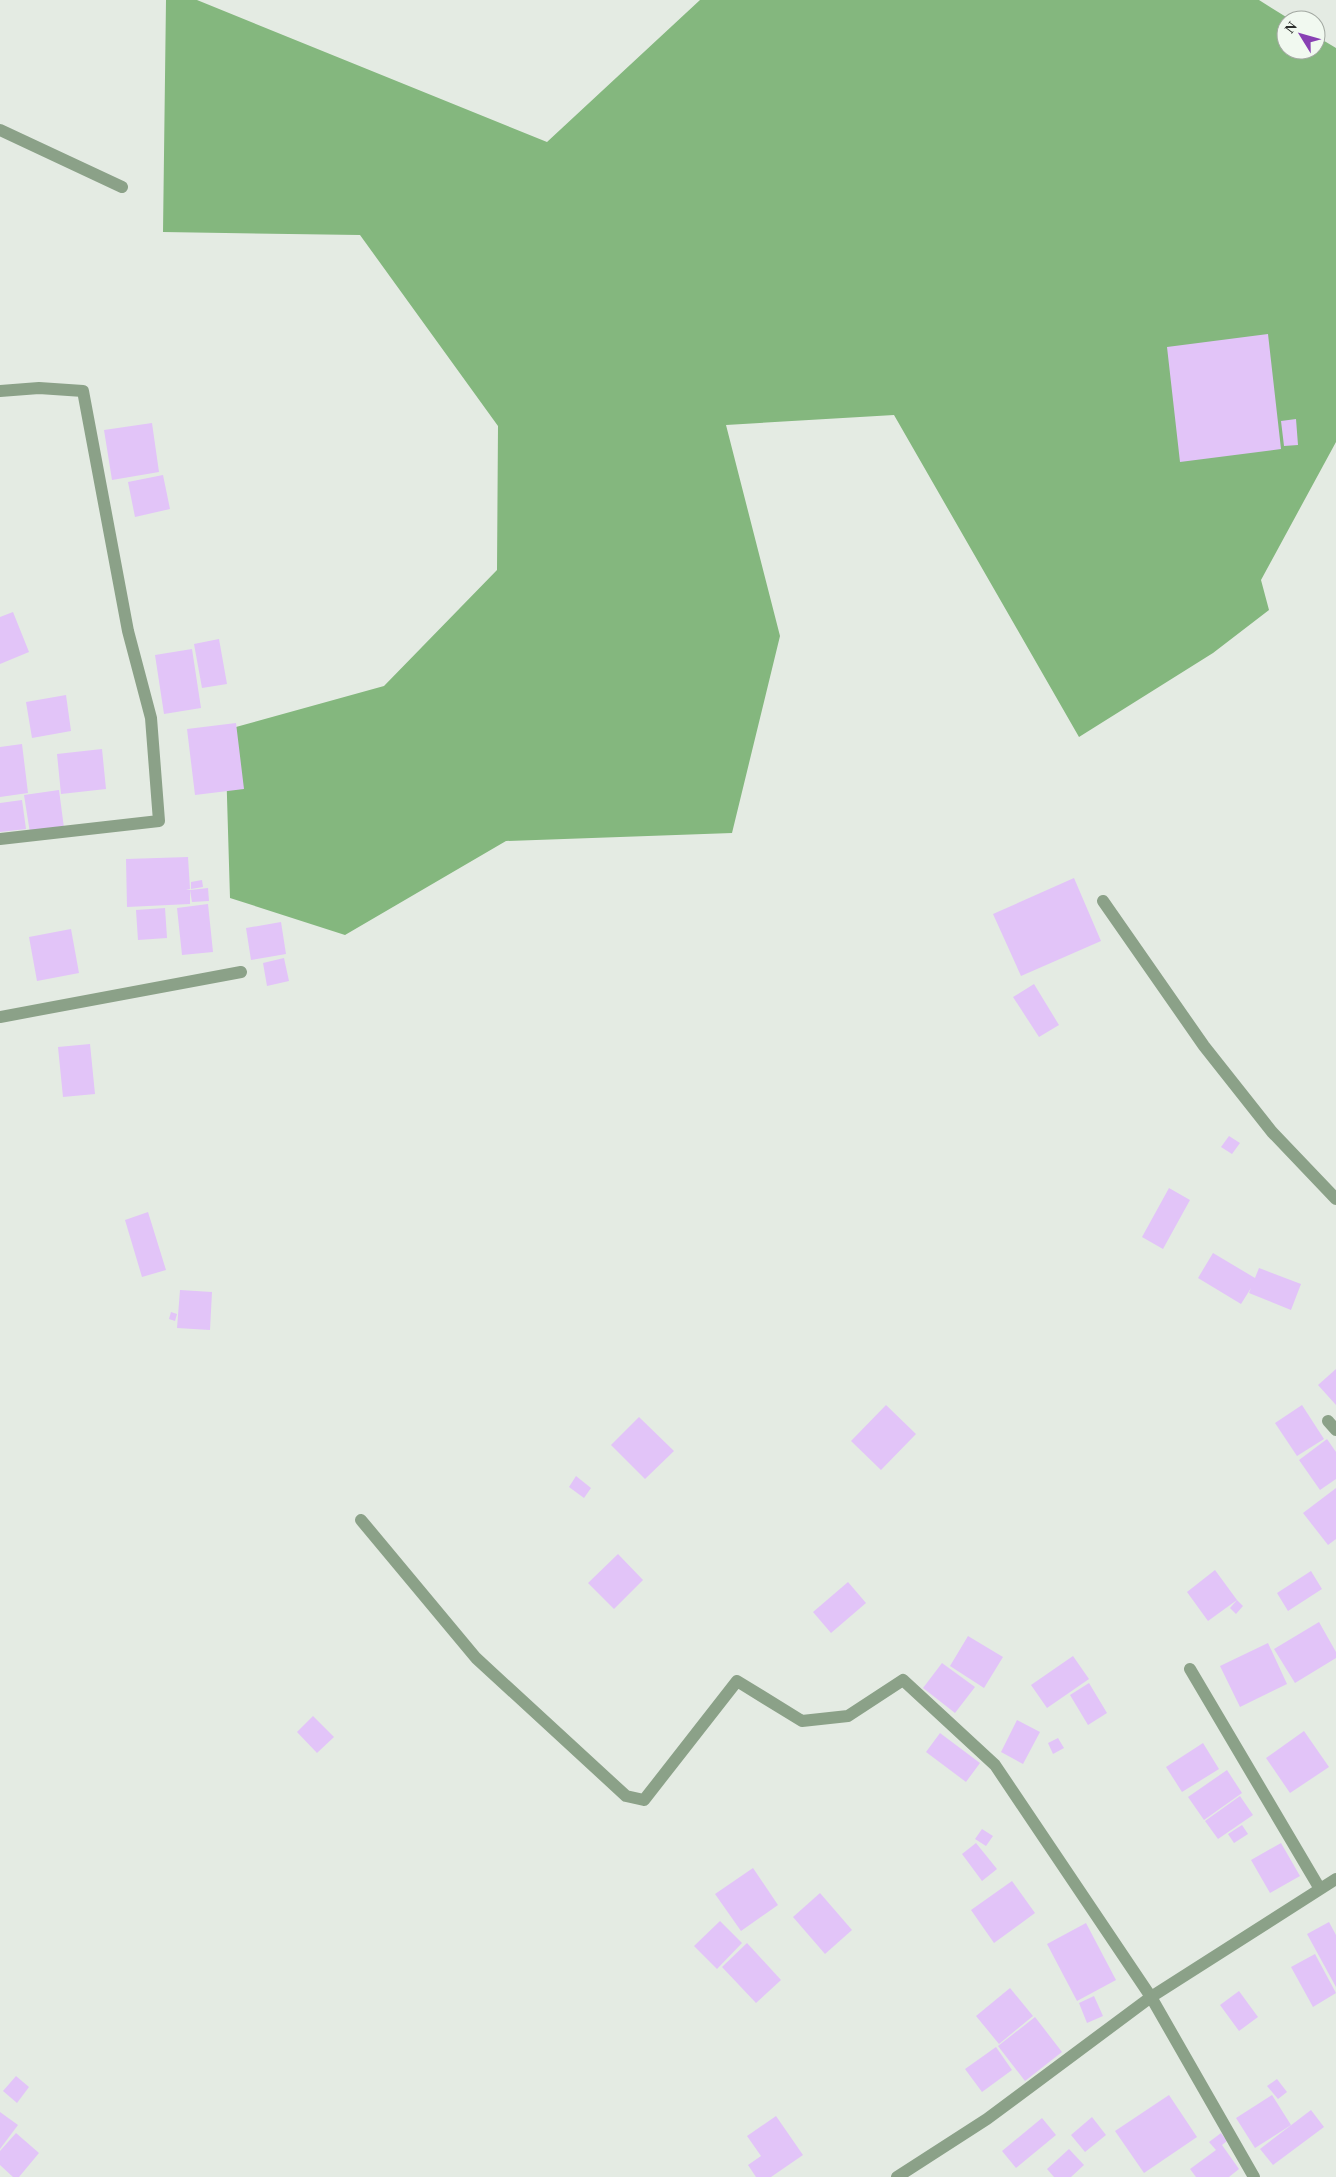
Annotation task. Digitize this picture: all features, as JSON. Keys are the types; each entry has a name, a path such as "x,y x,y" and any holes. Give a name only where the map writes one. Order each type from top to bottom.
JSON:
{"street":[{"path":"0,130 122,187"},
{"path":"0,391 39,388 83,392 128,631 151,718 159,821 0,839"},
{"path":"1103,901 1210,1053 1272,1132 1336,1199"},
{"path":"0,1016 241,972"},
{"path":"361,1520 476,1658 626,1796 644,1800 737,1681 802,1721 848,1716 903,1680 995,1764 1151,1997 1254,2177"},
{"path":"1190,1669 1320,1889"},
{"path":"897,2177 987,2119 1151,1997 1336,1879"}],"green space":[{"path":"166,0 197,0 547,142 700,0 1259,0 1276,11 1276,60 1326,60 1326,42 1336,48 1336,442 1261,580 1269,610 1213,653 1079,737 894,415 726,425 780,636 732,833 506,841 345,935 230,898 225,730 384,686 497,570 498,426 360,235 163,232"}],"building":[{"path":"1268,334 1281,449 1180,462 1167,347"},
{"path":"1296,419 1298,445 1284,446 1281,421"},
{"path":"152,423 159,472 112,480 104,430"},
{"path":"163,475 170,509 135,517 128,482"},
{"path":"13,612 29,652 0,664 0,617"},
{"path":"219,639 227,684 202,688 194,644"},
{"path":"192,649 201,708 164,714 155,655"},
{"path":"66,695 71,731 32,738 26,702"},
{"path":"236,723 244,789 195,795 187,729"},
{"path":"22,744 28,793 0,797 0,747"},
{"path":"102,749 106,789 61,794 57,754"},
{"path":"59,790 64,828 30,833 24,795"},
{"path":"22,800 26,829 0,832 0,803"},
{"path":"188,857 190,889 186,889 190,890 190,904 127,907 126,859"},
{"path":"1074,878 1101,941 1021,976 993,914"},
{"path":"202,880 203,887 191,889 191,882"},
{"path":"208,888 209,901 192,902 190,890"},
{"path":"208,904 213,952 182,955 177,908"},
{"path":"165,908 167,938 138,940 136,910"},
{"path":"281,922 286,954 251,960 246,928"},
{"path":"71,929 79,973 37,981 29,937"},
{"path":"284,958 289,981 267,986 263,963"},
{"path":"1034,984 1059,1025 1039,1037 1013,997"},
{"path":"90,1044 95,1094 63,1097 58,1047"},
{"path":"1229,1136 1240,1143 1232,1154 1221,1147"},
{"path":"1169,1188 1190,1200 1163,1249 1142,1237"},
{"path":"148,1212 166,1270 142,1277 125,1220"},
{"path":"1213,1253 1255,1278 1259,1268 1301,1284 1291,1310 1249,1293 1251,1288 1241,1304 1198,1278"},
{"path":"180,1290 212,1292 210,1330 177,1328"},
{"path":"171,1312 177,1314 175,1321 169,1319"},
{"path":"1336,1369 1336,1405 1318,1385"},
{"path":"886,1405 916,1434 881,1470 851,1441"},
{"path":"1302,1405 1324,1439 1297,1456 1275,1423"},
{"path":"639,1417 674,1451 645,1479 611,1445"},
{"path":"1327,1439 1336,1452 1336,1479 1320,1490 1299,1460"},
{"path":"576,1476 591,1488 584,1498 569,1487"},
{"path":"1336,1488 1336,1539 1328,1545 1303,1513"},
{"path":"618,1554 643,1580 614,1609 588,1583"},
{"path":"1215,1570 1237,1600 1208,1621 1187,1592"},
{"path":"1311,1571 1322,1589 1288,1611 1277,1593"},
{"path":"848,1582 866,1603 831,1633 813,1612"},
{"path":"1237,1600 1243,1606 1236,1614 1230,1608"},
{"path":"1319,1622 1336,1652 1336,1658 1295,1683 1274,1649"},
{"path":"968,1636 1003,1657 984,1688 950,1666"},
{"path":"1268,1643 1287,1684 1240,1707 1220,1666"},
{"path":"1073,1656 1089,1679 1047,1708 1031,1685"},
{"path":"942,1663 975,1687 955,1713 923,1688"},
{"path":"1089,1683 1107,1713 1088,1725 1070,1695"},
{"path":"313,1716 334,1737 317,1753 297,1732"},
{"path":"1017,1720 1040,1732 1023,1764 1001,1752"},
{"path":"1304,1731 1329,1767 1290,1793 1266,1758"},
{"path":"940,1733 980,1763 966,1782 926,1752"},
{"path":"1058,1738 1064,1748 1053,1754 1048,1743"},
{"path":"1203,1743 1219,1769 1182,1792 1166,1767"},
{"path":"1227,1770 1242,1793 1204,1820 1188,1797"},
{"path":"1240,1796 1253,1815 1218,1839 1205,1821"},
{"path":"1242,1825 1248,1834 1234,1843 1228,1834"},
{"path":"982,1829 993,1836 986,1846 975,1839"},
{"path":"976,1843 997,1869 982,1881 962,1854"},
{"path":"1281,1843 1300,1876 1270,1893 1251,1860"},
{"path":"753,1868 778,1905 741,1931 715,1894"},
{"path":"1012,1881 1035,1913 994,1943 971,1910"},
{"path":"820,1893 852,1930 825,1954 793,1917"},
{"path":"720,1921 742,1943 717,1969 694,1946"},
{"path":"1329,1922 1336,1935 1336,1987 1307,1934"},
{"path":"1086,1923 1116,1980 1077,2001 1047,1944"},
{"path":"747,1943 781,1980 756,2003 722,1967"},
{"path":"1315,1954 1336,1993 1313,2007 1291,1967"},
{"path":"1010,1988 1033,2016 999,2044 976,2016"},
{"path":"1239,1991 1258,2017 1239,2031 1220,2005"},
{"path":"1094,1996 1103,2016 1087,2023 1079,2003"},
{"path":"1035,2017 1062,2052 1025,2081 998,2046"},
{"path":"996,2047 1012,2070 982,2092 965,2069"},
{"path":"16,2076 29,2087 17,2103 3,2091"},
{"path":"1277,2079 1287,2092 1278,2099 1267,2086"},
{"path":"1169,2095 1197,2137 1144,2173 1115,2131"},
{"path":"1272,2095 1291,2125 1255,2148 1236,2118"},
{"path":"1311,2110 1324,2127 1273,2165 1260,2149"},
{"path":"0,2112 18,2125 0,2149"},
{"path":"776,2116 803,2155 771,2177 756,2177 748,2165 761,2156 747,2136"},
{"path":"1092,2117 1106,2135 1085,2152 1071,2135"},
{"path":"1042,2118 1056,2135 1016,2168 1002,2151"},
{"path":"16,2133 39,2153 19,2177 13,2177 0,2165 0,2151"},
{"path":"1221,2133 1227,2141 1222,2145 1239,2169 1229,2177 1196,2177 1190,2169 1216,2150 1209,2142"},
{"path":"1069,2149 1084,2165 1071,2177 1054,2177 1047,2169"}]}
